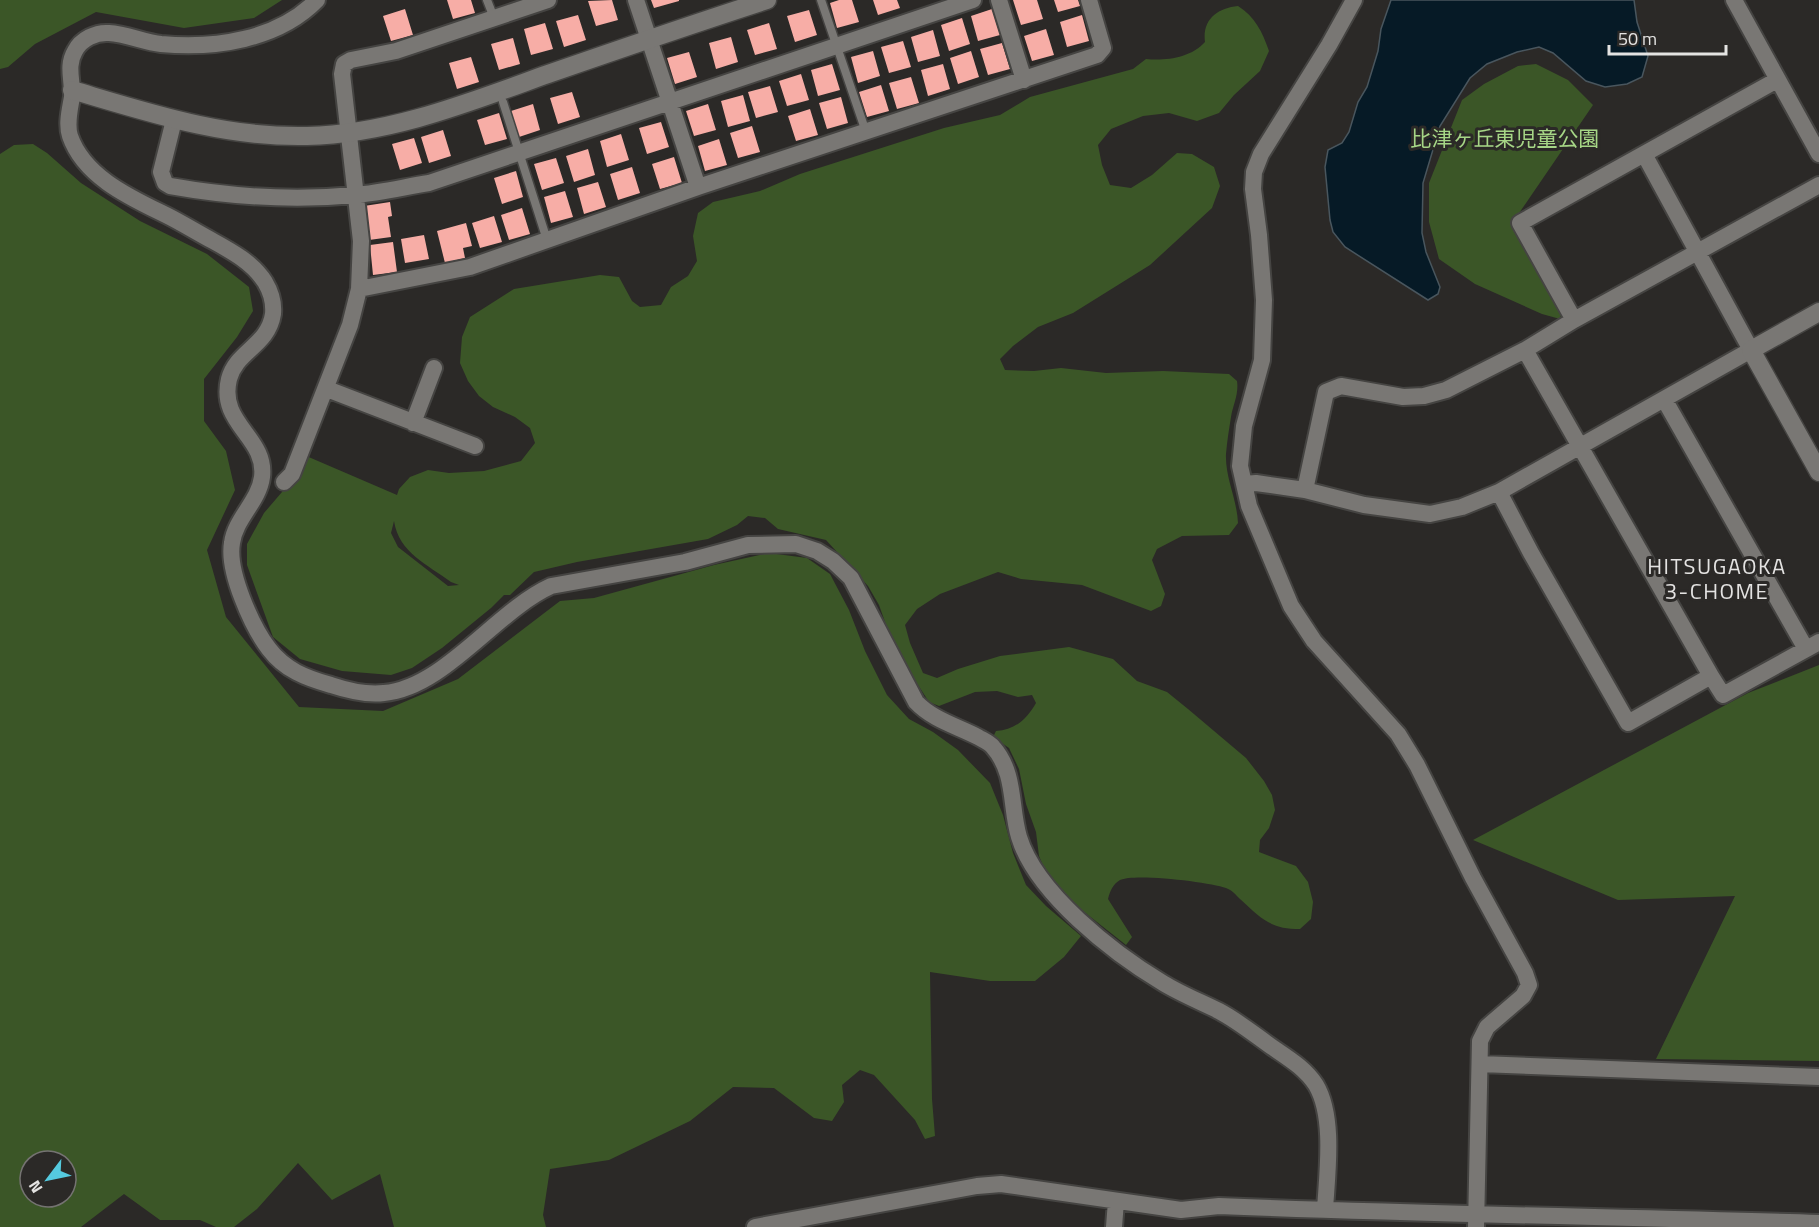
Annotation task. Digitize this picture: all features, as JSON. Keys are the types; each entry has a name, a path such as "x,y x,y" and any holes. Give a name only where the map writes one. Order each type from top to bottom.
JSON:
{"street":[{"path":"318,0 292,21 276,30 226,42 178,45 159,44 109,33 92,36 79,44 73,54 70,74 72,90 68,125 70,135 88,164 140,204 230,249 255,269 271,293 273,307 268,332 234,366 229,380 228,397 230,409 253,443 260,457 263,471 260,488 232,541 233,565 254,626 275,657 292,671 306,678 337,687 384,693 415,684 438,671 515,608 535,593 551,586 685,562 748,545 796,544 817,551 833,561 851,578 916,702 931,716 992,745 1008,772 1019,836 1028,859 1043,883 1068,910 1106,942 1163,983 1222,1012 1285,1056 1304,1070 1317,1086 1325,1108 1327,1137 1325,1210"},
{"path":"636,0 698,187"},
{"path":"72,90 174,120 222,130 268,135 309,136 349,131 411,120 767,0"},
{"path":"174,120 161,172 165,183 170,186 221,195 274,198 356,195 429,183 973,0"},
{"path":"999,0 1024,80"},
{"path":"359,289 470,267 698,187 1097,55 1103,48 1089,0"},
{"path":"1354,0 1329,45 1261,154 1254,172 1253,189 1264,300 1262,360 1244,426 1240,466 1249,506 1292,606 1314,641 1398,734 1417,765 1473,878 1525,973 1529,985 1523,996 1487,1027 1480,1041 1477,1221"},
{"path":"1734,0 1819,154"},
{"path":"284,482 292,474 327,388 350,325 359,289 361,241 342,74 344,64 351,60 396,51 543,1"},
{"path":"1574,320 1520,223 1777,80"},
{"path":"1644,154 1819,472"},
{"path":"1305,490 1326,392 1341,386 1403,397 1424,396 1446,390 1525,350 1574,320 1819,185"},
{"path":"1244,484 1256,483 1305,490 1364,505 1430,514 1462,507 1499,492 1819,312"},
{"path":"1525,350 1724,695 1812,646 1664,399"},
{"path":"413,423 434,368"},
{"path":"327,388 475,446"},
{"path":"1499,492 1531,553 1628,723 1711,676"},
{"path":"1480,1064 1819,1077"},
{"path":"755,1227 977,1186 1001,1184 1181,1210 1219,1206 1325,1210 1477,1221 1640,1217 1819,1223"},
{"path":"1114,1227 1116,1201"}],"lane":[{"path":"487,0 494,18"},
{"path":"821,0 866,132"},
{"path":"503,102 547,240"}],"green space":[{"path":"0,0 282,0 254,18 184,28 96,12 35,44 8,67 0,69"},
{"path":"1238,6 1249,15 1264,37 1269,51 1260,71 1234,95 1219,113 1197,121 1169,113 1143,116 1111,129 1098,145 1102,165 1110,185 1131,188 1152,175 1177,153 1192,154 1214,167 1220,186 1212,208 1150,265 1073,313 1038,327 1000,359 1005,370 1034,371 1061,368 1106,373 1163,371 1229,374 1237,381 1237,395 1229,431 1226,463 1238,523 1229,535 1182,536 1157,549 1152,560 1165,594 1161,606 1151,611 1082,585 1021,579 998,572 940,594 917,609 905,625 923,673 937,678 1000,656 1069,647 1113,659 1137,681 1167,692 1246,758 1272,795 1275,810 1269,828 1260,840 1259,852 1296,866 1308,882 1313,902 1311,919 1300,929 1290,929 1267,922 1226,888 1172,879 1128,878 1115,884 1108,899 1132,937 1126,945 1069,900 1045,870 1039,856 1036,832 1026,804 1019,769 1009,748 993,737 996,731 1015,726 1029,714 1036,703 1032,695 1018,697 997,691 975,692 939,706 929,702 905,665 890,636 879,605 868,586 826,540 778,529 765,518 748,516 737,525 708,539 577,562 534,572 510,595 504,595 442,648 412,668 391,675 342,671 300,659 273,637 247,565 247,544 264,513 282,492 304,455 397,495 399,489 410,477 428,470 449,473 484,471 521,461 535,443 530,428 515,417 493,407 479,396 468,381 460,363 462,337 470,317 514,289 600,275 619,277 632,301 640,307 661,305 671,287 688,276 697,261 693,236 698,213 713,202 760,191 800,174 944,128 1000,115 1030,97 1133,69 1146,59 1169,59 1193,52 1205,42 1206,27 1212,16 1230,7","holes":["394,521 397,532 415,557 459,585 448,586 398,547 391,533"]},
{"name":"比津ヶ丘東児童公園","path":"1536,64 1568,80 1593,105 1513,222 1562,312 1560,319 1542,314 1475,284 1439,259 1429,222 1429,183 1462,100 1484,84 1518,66"},
{"path":"33,144 47,153 81,183 140,221 207,254 249,287 253,311 237,337 204,379 204,421 226,451 235,490 207,550 226,617 299,707 383,711 458,679 560,601 594,598 714,565 769,553 807,558 830,574 849,610 865,651 887,695 909,719 933,732 958,750 990,783 1026,885 1081,936 1064,957 1035,981 990,981 930,972 932,1099 935,1136 925,1139 915,1120 874,1075 860,1070 842,1085 844,1102 832,1121 814,1118 774,1088 733,1087 690,1121 609,1160 550,1169 543,1215 546,1227 394,1227 380,1174 332,1200 298,1163 257,1209 234,1227 216,1227 200,1220 160,1220 124,1194 81,1227 0,1227 0,154 14,145"},
{"path":"1819,665 1819,1061 1656,1059 1735,896 1618,900 1473,840 1748,693"}],"water":[{"path":"1391,0 1634,0 1637,22 1648,56 1642,77 1627,84 1605,87 1586,81 1553,53 1539,47 1517,52 1487,64 1470,78 1440,126 1423,183 1422,233 1426,252 1440,287 1438,294 1428,300 1345,247 1333,232 1330,220 1325,167 1328,150 1342,143 1349,132 1358,102 1367,87 1378,51 1381,29"}],"building":[{"path":"447,0 471,0 475,13 453,19"},
{"path":"612,0 618,20 596,26 588,1"},
{"path":"651,0 679,0 679,1 654,8"},
{"path":"852,0 859,22 837,28 830,3"},
{"path":"873,0 897,0 900,8 878,15"},
{"path":"1013,0 1037,0 1043,19 1021,25"},
{"path":"1054,0 1078,0 1080,6 1058,12"},
{"path":"405,9 413,35 391,41 383,16"},
{"path":"992,9 1000,35 978,41 971,16"},
{"path":"809,10 817,35 795,42 787,16"},
{"path":"578,15 586,40 564,47 556,21"},
{"path":"1082,15 1089,41 1067,47 1060,22"},
{"path":"962,18 970,44 949,51 941,25"},
{"path":"545,23 553,49 531,55 524,29"},
{"path":"769,23 777,49 755,55 747,30"},
{"path":"1046,29 1054,55 1032,61 1024,36"},
{"path":"933,30 940,56 918,62 911,37"},
{"path":"731,37 738,62 716,69 709,43"},
{"path":"513,38 520,64 499,70 491,44"},
{"path":"903,41 911,67 889,73 881,47"},
{"path":"1002,43 1010,69 988,75 980,49"},
{"path":"873,51 880,76 858,83 851,57"},
{"path":"971,51 979,77 958,84 950,58"},
{"path":"689,52 697,77 675,84 667,58"},
{"path":"471,57 479,82 457,89 449,63"},
{"path":"832,64 840,90 818,96 811,70"},
{"path":"943,64 950,89 928,96 921,70"},
{"path":"801,74 809,100 787,106 779,81"},
{"path":"911,77 919,103 897,109 889,83"},
{"path":"881,85 889,111 867,117 859,92"},
{"path":"770,86 778,112 756,118 748,92"},
{"path":"572,92 580,117 558,124 550,98"},
{"path":"743,95 750,121 728,127 721,101"},
{"path":"841,97 848,123 827,129 819,103"},
{"path":"533,104 540,130 519,137 511,111"},
{"path":"708,104 716,130 694,136 686,111"},
{"path":"810,109 818,135 796,141 788,116"},
{"path":"499,113 507,139 485,145 477,120"},
{"path":"661,122 669,147 647,154 639,128"},
{"path":"752,126 760,152 738,158 730,133"},
{"path":"443,130 451,156 429,163 421,137"},
{"path":"621,134 629,160 607,167 600,141"},
{"path":"414,138 422,163 400,170 392,144"},
{"path":"719,139 727,165 705,171 698,146"},
{"path":"588,149 595,175 574,182 566,156"},
{"path":"674,157 682,183 660,189 652,164"},
{"path":"556,158 564,183 542,190 534,164"},
{"path":"632,167 640,193 618,200 610,174"},
{"path":"516,171 523,197 502,204 494,178"},
{"path":"598,182 606,207 584,214 577,188"},
{"path":"565,191 573,217 551,223 544,197"},
{"path":"390,202 392,216 388,217 391,237 369,240 364,206"},
{"path":"522,208 530,234 509,240 501,215"},
{"path":"494,216 502,242 480,248 472,223"},
{"path":"466,223 472,246 463,248 465,258 445,263 437,231"},
{"path":"424,235 429,259 405,263 401,239"},
{"path":"393,242 397,272 373,275 370,245"}],"district":[{"name":"HITSUGAOKA 3-CHOME","path":"1717,578"}]}
